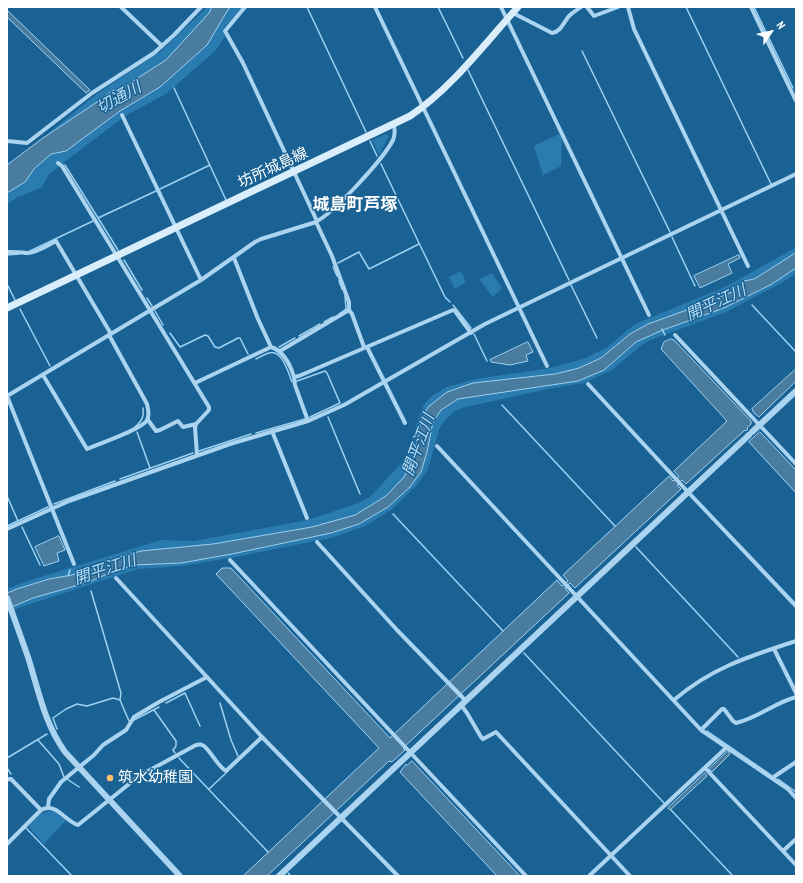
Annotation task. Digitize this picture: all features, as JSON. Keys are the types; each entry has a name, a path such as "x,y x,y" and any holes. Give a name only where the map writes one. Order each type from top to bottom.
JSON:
{"main road":[{"name":"坊所城島線","path":"7,308 394,125 424,107 441,91 518,7"}],"street":[{"path":"121,7 162,46"},
{"path":"7,141 27,143 92,93 154,53 201,7"},
{"path":"245,7 225,31 243,63 316,219 344,287 349,302 349,310 404,423"},
{"path":"375,7 547,366"},
{"path":"501,7 649,315"},
{"path":"513,13 552,33 559,30 570,15 581,7"},
{"path":"587,7 594,16 618,7"},
{"path":"628,7 634,29 748,266"},
{"path":"751,7 796,101"},
{"path":"122,115 201,280"},
{"path":"74,564 7,396 201,280 261,239 317,222 332,211 383,155 394,138 394,125"},
{"path":"58,163 62,166 209,407 209,410 204,417 196,424 183,427 178,421 160,430 156,430 148,420"},
{"path":"7,529 69,500 197,455 308,421 344,405 470,333 520,307 796,174"},
{"path":"7,252 27,253 56,241 110,334 143,397 148,414 148,420 144,425 136,429 87,449 42,374"},
{"path":"234,258 258,319 271,347 280,351 289,364 308,421"},
{"path":"280,351 349,310"},
{"path":"294,377 317,369 453,310 456,311 470,333"},
{"path":"674,335 796,464"},
{"path":"195,383 271,347"},
{"path":"588,384 680,484 796,606"},
{"path":"279,876 338,816 410,753 463,701 578,596 796,391"},
{"path":"196,424 197,455"},
{"path":"272,431 307,518"},
{"path":"437,446 701,730 788,789 796,798"},
{"path":"317,542 397,630 446,680 463,701 467,713 481,738 483,739 496,732 630,876"},
{"path":"230,560 526,876"},
{"path":"116,578 262,737 398,876"},
{"path":"7,598 11,615 50,727 65,752 180,876"},
{"path":"674,700 686,690 721,669 742,659 796,642"},
{"path":"774,649 796,693"},
{"path":"48,807 49,799 61,782 94,755 103,745 126,730 134,717 207,677"},
{"path":"701,730 722,709 724,709 736,723 750,719 783,701 796,697"},
{"path":"7,844 40,810 48,807 54,809 78,825 146,772 196,745 201,744 204,746 217,763 226,771 262,737"},
{"path":"590,876 727,747"},
{"path":"772,778 796,762"},
{"path":"704,768 796,865"},
{"path":"7,780 11,779 40,810"},
{"path":"783,851 796,839"}],"shaded area":[{"path":"207,7 212,7 210,13 166,60 125,86 112,91 43,138 94,96 161,51"},
{"path":"231,7 243,7 223,29 225,37 216,50 166,94 125,116 50,173 41,188 16,198 7,205 7,193 25,182 34,169 51,154 66,151 120,111 160,87 207,45"},
{"path":"386,134 389,136 379,155 372,140"},
{"path":"559,134 562,139 561,166 543,175 534,146"},
{"path":"796,242 796,253 754,279 744,281 741,288 630,334 601,358 579,368 555,374 473,383 421,422 412,462 404,477 386,496 355,515 312,527 108,560 72,575 49,579 7,593 7,589 21,583 161,540 194,541 308,520 359,503 370,497 408,456 419,415 425,403 433,395 447,387 476,379 550,368 583,359 606,348 635,324 725,287 795,248"},
{"path":"796,268 796,274 726,312 648,341 612,370 584,383 548,389 466,407 455,411 440,427 428,469 416,486 391,510 365,526 331,538 230,558 182,566 138,569 18,608 7,614 7,609 33,598 89,582 134,565 181,563 232,554 330,533 359,524 388,507 410,487 421,472 433,422 441,410 458,399 578,381 604,370 636,342 663,330 724,308 772,284"},
{"path":"461,271 466,282 455,289 449,277"},
{"path":"492,273 502,288 493,297 479,279"},
{"path":"49,811 55,812 66,820 44,844 28,826 41,813"}],"water":[{"name":"切通川","path":"212,7 231,7 207,45 160,87 120,111 66,151 51,154 34,169 25,182 7,193 7,165 43,138 112,91 125,86 166,60 209,13"},
{"path":"7,10 90,90 86,93 7,17"},
{"name":"開平江川","path":"796,253 796,268 772,284 724,308 663,330 636,342 604,370 578,381 458,399 441,410 433,422 421,472 410,487 388,507 359,524 331,533 232,554 181,563 134,565 89,582 33,598 7,609 7,593 49,579 72,575 108,560 141,551 213,544 312,527 355,515 386,496 404,477 412,462 421,422 428,407 447,392 473,383 555,374 579,368 601,358 630,334 648,324 706,303 741,288 744,281 754,279"},
{"path":"739,255 740,258 728,264 732,273 700,288 694,276"},
{"path":"671,339 674,340 751,421 751,424 747,428 748,429 746,431 745,430 686,484 682,480 677,485 681,489 575,588 570,583 565,588 569,593 403,748 405,750 392,762 389,761 267,876 243,876 379,748 216,574 222,568 231,568 390,738 557,580 562,586 568,581 563,575 669,476 673,481 679,477 674,471 727,421 661,349 664,342"},
{"path":"528,342 533,352 526,355 528,361 510,365 491,362 490,360"},
{"path":"796,369 796,381 759,417 754,413 752,409"},
{"path":"760,432 796,470 796,493 749,442"},
{"path":"59,536 65,550 57,553 59,561 44,566 35,547"},
{"path":"728,751 730,754 712,772 709,769"},
{"path":"412,761 520,876 497,876 400,772 406,764 407,765"},
{"path":"705,773 707,776 670,810 668,808"}],"waterway":[{"path":"307,7 366,132"},
{"path":"438,7 463,58"},
{"path":"686,7 771,184"},
{"path":"754,7 793,88"},
{"path":"582,51 670,232"},
{"path":"468,70 569,280"},
{"path":"174,88 226,200"},
{"path":"370,141 377,156"},
{"path":"381,164 445,297 450,302"},
{"path":"65,165 118,250"},
{"path":"160,189 210,165"},
{"path":"98,218 156,191"},
{"path":"30,251 93,221"},
{"path":"672,237 695,286"},
{"path":"338,263 359,252 369,269 419,244"},
{"path":"7,255 19,254"},
{"path":"124,260 142,290"},
{"path":"333,267 337,276"},
{"path":"339,281 342,289"},
{"path":"7,284 15,300"},
{"path":"571,285 597,338"},
{"path":"339,314 346,309 345,296"},
{"path":"147,298 152,306"},
{"path":"453,305 471,328"},
{"name":"開平江川","path":"752,305 796,352"},
{"path":"20,309 50,366"},
{"path":"155,311 163,325"},
{"path":"324,322 333,317"},
{"path":"299,336 320,324"},
{"path":"662,329 665,335"},
{"path":"170,333 180,347 205,335 208,336 215,347 219,348 240,338 248,354"},
{"path":"474,334 487,361"},
{"path":"279,347 295,338"},
{"path":"256,359 269,353 278,354 284,362 292,382"},
{"path":"297,381 325,371 340,403 310,417"},
{"path":"502,405 615,526"},
{"path":"135,427 142,419 143,408"},
{"path":"328,417 360,494"},
{"path":"256,433 305,419"},
{"path":"137,432 150,468"},
{"path":"199,451 251,434"},
{"path":"120,479 193,453"},
{"path":"54,504 115,481"},
{"path":"7,496 18,521"},
{"path":"7,526 48,507"},
{"path":"393,514 503,631"},
{"path":"22,527 40,565"},
{"path":"636,547 738,657"},
{"name":"開平江川","path":"68,576 70,570"},
{"name":"開平江川","path":"91,591 121,693 120,700"},
{"path":"524,653 664,803"},
{"path":"166,703 185,693 200,726"},
{"path":"57,729 53,718 66,709 77,704 87,706 113,698 120,700 129,721"},
{"path":"220,703 231,740 238,756"},
{"path":"134,720 159,707"},
{"path":"154,710 176,741 176,746 173,750 175,753"},
{"path":"707,731 771,775"},
{"path":"7,758 47,734"},
{"path":"38,740 59,764 64,777"},
{"path":"179,758 268,852"},
{"path":"7,768 11,774"},
{"path":"209,789 226,773"},
{"path":"67,779 79,787"},
{"path":"778,779 796,792"},
{"path":"671,810 733,876"},
{"path":"26,828 72,876"},
{"path":"288,873 291,876"}],"place":[{"name":"筑水幼稚園","path":"110,778"}],"district":[{"name":"城島町芦塚","path":"355,205"}]}
